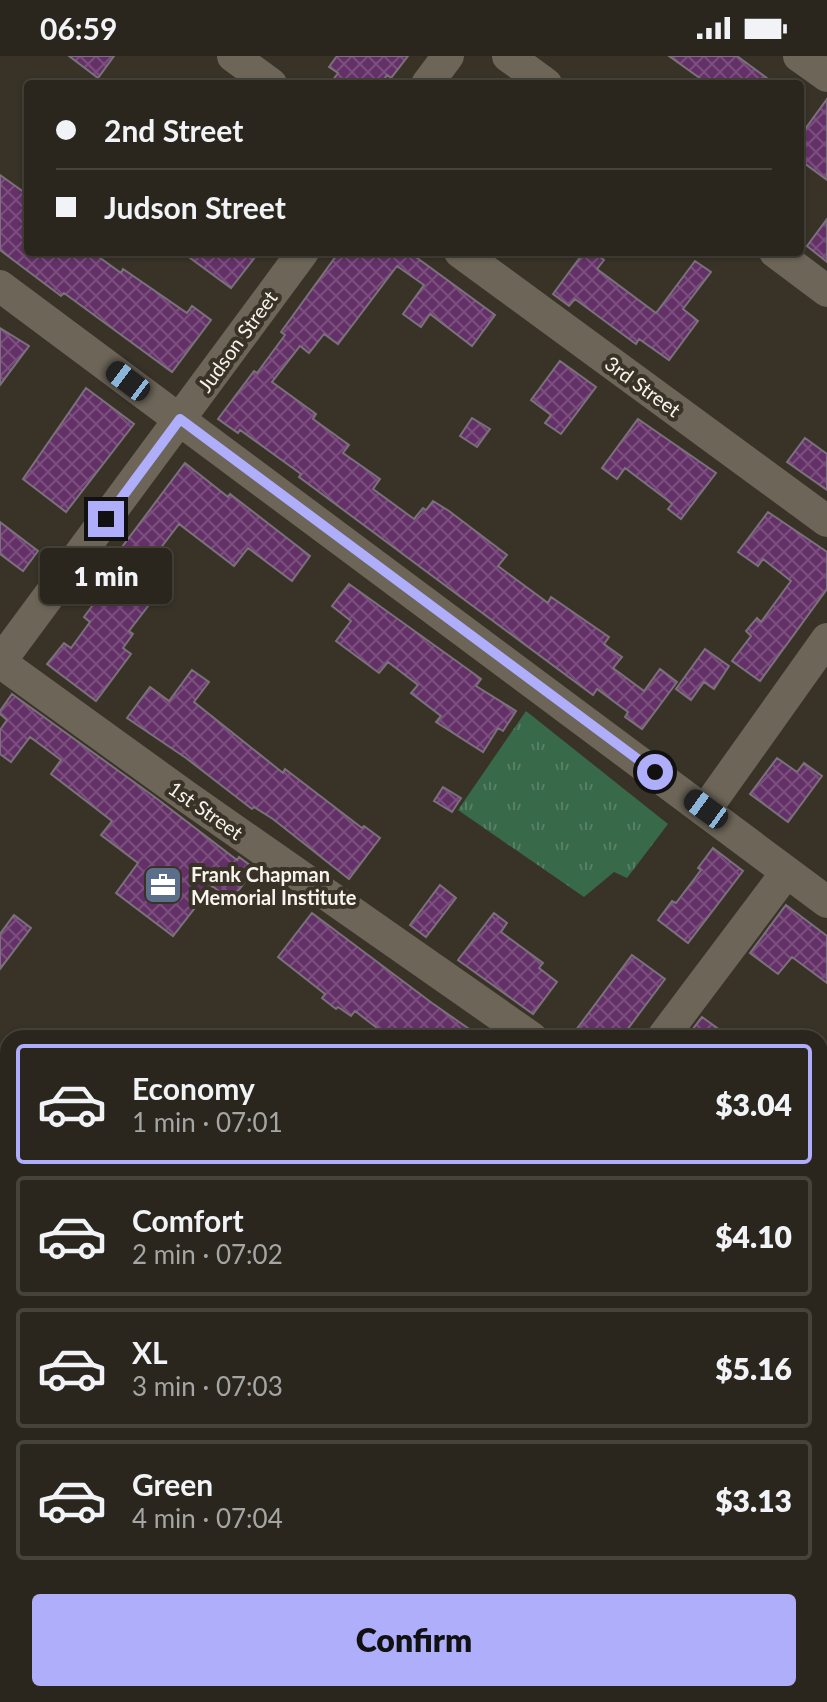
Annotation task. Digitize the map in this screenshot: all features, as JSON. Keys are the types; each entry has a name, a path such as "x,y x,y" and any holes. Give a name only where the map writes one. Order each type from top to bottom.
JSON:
{"street":[{"path":"233,56 266,80"},
{"path":"430,80 448,56"},
{"path":"508,56 541,80"},
{"path":"799,56 827,76"},
{"name":"Judson Street","path":"0,662 300,256"},
{"name":"3rd Street","path":"465,256 827,521"},
{"path":"780,256 827,291"},
{"path":"0,286 827,902"},
{"path":"706,809 827,639"},
{"name":"1st Street","path":"0,662 521,1030"},
{"path":"668,1030 786,873"}],"green space":[{"path":"526,711 668,824 627,878 614,872 584,897 458,810"}],"building":[{"path":"69,56 114,56 98,78"},
{"path":"337,56 408,56 391,78 387,75 384,80 333,80 338,73 329,67"},
{"path":"669,56 737,56 770,80 702,80"},
{"path":"827,99 827,180 804,163 804,131"},
{"path":"0,175 24,192 24,256 98,256 121,273 123,269 187,313 192,306 211,320 172,372 0,250"},
{"path":"827,219 827,262 807,246"},
{"path":"187,256 256,256 231,288"},
{"path":"336,256 414,256 495,315 472,346 430,314 421,327 403,314 424,285 397,266 338,344 324,334 309,353 300,346 272,382 316,414 313,419 349,445 343,453 380,479 373,489 414,519 433,501 449,511 507,555 498,566 548,603 551,597 609,637 604,644 622,657 613,668 644,691 660,669 677,682 642,729 625,717 628,712 597,689 593,695 299,477 301,474 240,430 238,433 218,419 285,335 281,332"},
{"path":"581,256 598,256 604,260 597,269 656,313 695,261 711,272 683,309 698,321 669,360 639,339 636,344 575,299 569,306 553,294"},
{"path":"0,328 29,346 0,385"},
{"path":"560,361 596,387 561,434 545,423 551,415 531,400"},
{"path":"86,388 134,424 66,512 23,479"},
{"path":"472,418 490,429 477,447 460,436"},
{"path":"638,419 716,473 681,519 668,509 672,504 625,468 617,479 602,468"},
{"path":"805,438 827,454 827,490 787,462"},
{"path":"185,463 310,556 292,581 248,548 234,566 179,524 153,558 170,571 156,591 158,593 129,631 133,634 123,648 131,654 96,701 47,664 64,643 71,648 90,622 84,617 110,582 101,575"},
{"path":"768,512 827,552 827,589 760,681 732,661 751,636 746,631 757,618 761,622 791,581 763,559 758,566 738,552"},
{"path":"0,522 38,551 23,571 0,554"},
{"path":"349,584 481,679 476,686 516,711 503,731 498,728 483,752 436,722 441,716 411,693 418,685 388,662 379,673 336,641 351,621 332,606"},
{"path":"705,649 729,666 714,689 704,682 691,700 676,689"},
{"path":"192,670 209,682 194,702 283,773 285,769 362,828 364,826 380,838 349,879 273,819 254,807 252,809 127,718 150,687 169,701"},
{"path":"12,694 237,860 239,857 255,869 231,900 212,886 173,936 116,893 138,863 101,835 112,821 51,774 61,760 30,737 11,762 0,754 0,730 7,720 0,711"},
{"path":"777,758 797,772 804,763 822,776 788,822 750,794"},
{"path":"443,787 461,798 452,812 434,801"},
{"path":"713,848 743,871 688,943 658,920 672,901 676,903"},
{"path":"440,885 456,898 426,937 410,925"},
{"path":"786,905 827,936 827,983 792,957 778,974 750,953"},
{"path":"312,913 471,1030 380,1030 355,1011 351,1016 338,1007 336,1009 322,998 325,994 278,957"},
{"path":"494,913 507,923 501,932 543,963 539,968 557,982 533,1014 458,960"},
{"path":"14,915 31,928 0,969 0,934"},
{"path":"632,955 665,979 627,1030 576,1030"},
{"path":"702,1017 720,1030 692,1030"}],"place":[{"name":"Frank Chapman Memorial Institute","path":"163,885"}],"route":[{"path":"106,519 180,419 200,437 655,772"}]}
